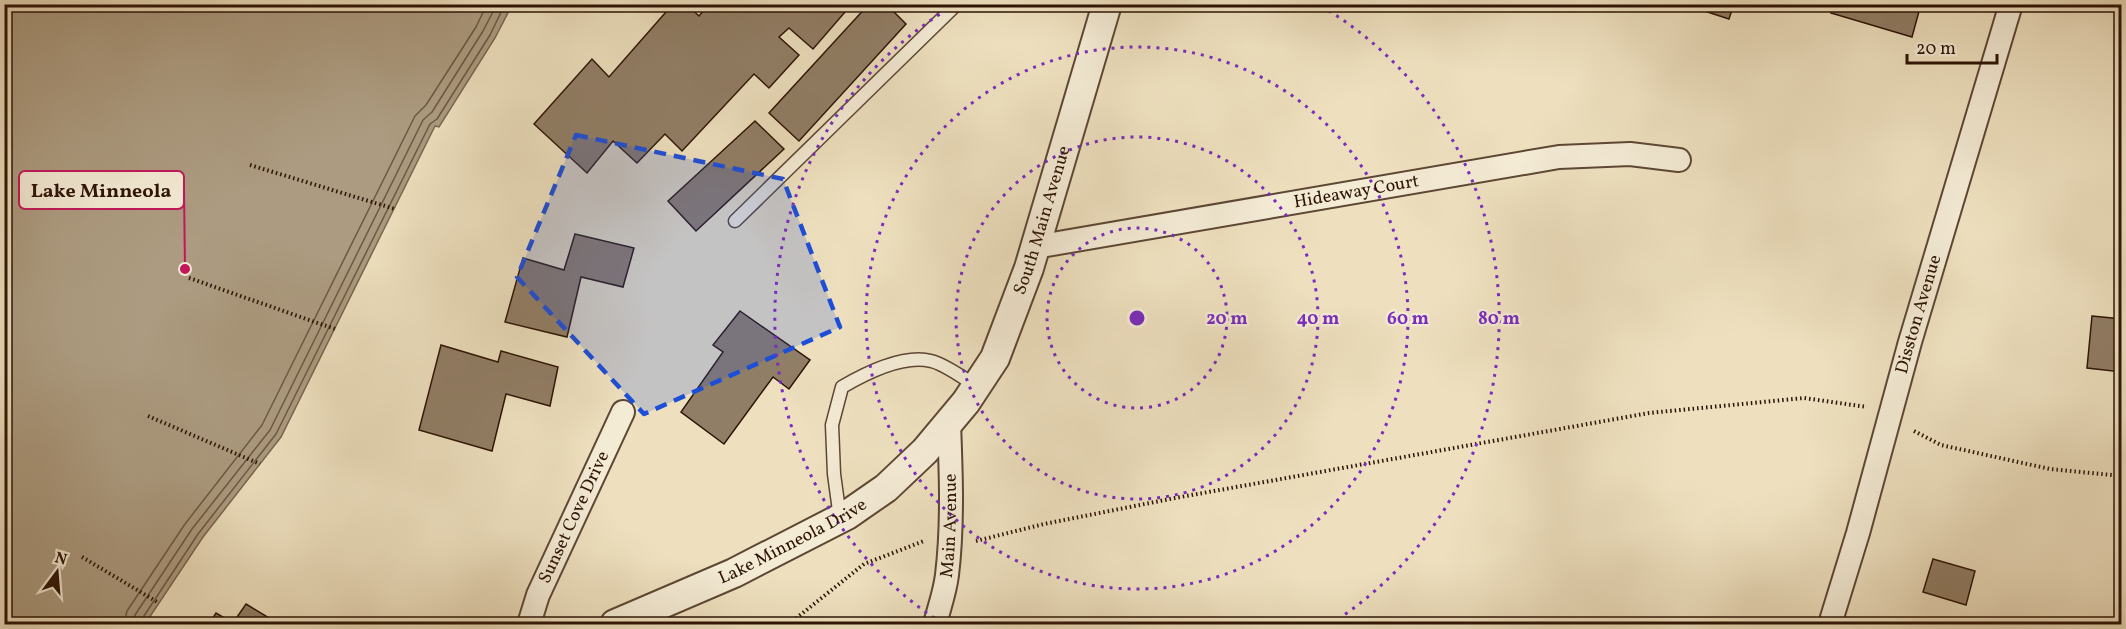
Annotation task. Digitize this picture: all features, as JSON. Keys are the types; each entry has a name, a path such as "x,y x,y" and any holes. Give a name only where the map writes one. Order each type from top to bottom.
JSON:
{"street":[{"name":"South Main Avenue","path":"949,423 995,358 1029,268 1107,4"},
{"name":"Disston Avenue","path":"1830,624 1858,533 1910,342 2011,4"},
{"name":"Hideaway Court","path":"1035,247 1559,157 1630,154 1679,160"},
{"name":"Sunset Cove Drive","path":"530,624 538,595 624,412"},
{"name":"Lake Minneola Drive","path":"615,624 734,573 841,519 886,488 926,451 949,423"},
{"name":"Main Avenue","path":"935,624 946,577 949,538 951,501 949,423"}],"lane":[{"path":"735,221 957,4"},
{"path":"841,519 834,474 832,425 842,387 869,372 912,359 933,361 977,386"}],"path":[{"path":"250,165 395,209"},
{"path":"189,278 335,329"},
{"path":"789,624 864,564 923,541 949,538 976,541 1044,524 1175,498 1649,412 1804,398 1864,405 1941,445 2050,469 2121,476"},
{"path":"148,416 260,464"},
{"path":"82,557 159,603"}],"highlighted area":[{"path":"576,135 783,179 840,327 644,414 517,277"}],"water":[{"path":"4,5 512,5 495,38 439,127 435,126 281,437 203,537 145,624 5,624"}],"building":[{"path":"673,4 686,4 699,16 709,4 852,4 813,49 789,28 779,37 799,55 769,88 754,74 682,151 665,134 637,163 613,141 587,173 534,124 592,59 609,77"},
{"path":"869,4 886,4 906,24 799,141 769,113"},
{"path":"1683,4 1734,4 1729,19"},
{"path":"1834,4 1921,4 1912,37 1831,13"},
{"path":"755,121 784,149 696,231 668,201"},
{"path":"575,234 634,248 623,287 581,277 567,337 505,322 523,258 564,270"},
{"path":"740,311 810,360 789,389 773,377 724,444 681,412 723,352 713,345"},
{"path":"2092,316 2122,319 2122,372 2087,368"},
{"path":"441,345 498,362 501,351 558,367 550,406 506,394 492,451 419,430"},
{"path":"1933,559 1975,571 1966,605 1923,592"},
{"path":"246,604 279,624 209,624 216,613 233,623"},
{"path":"1914,618 1935,624 1913,624"}],"place":[{"name":"Lake Minneola","path":"185,269"}]}
